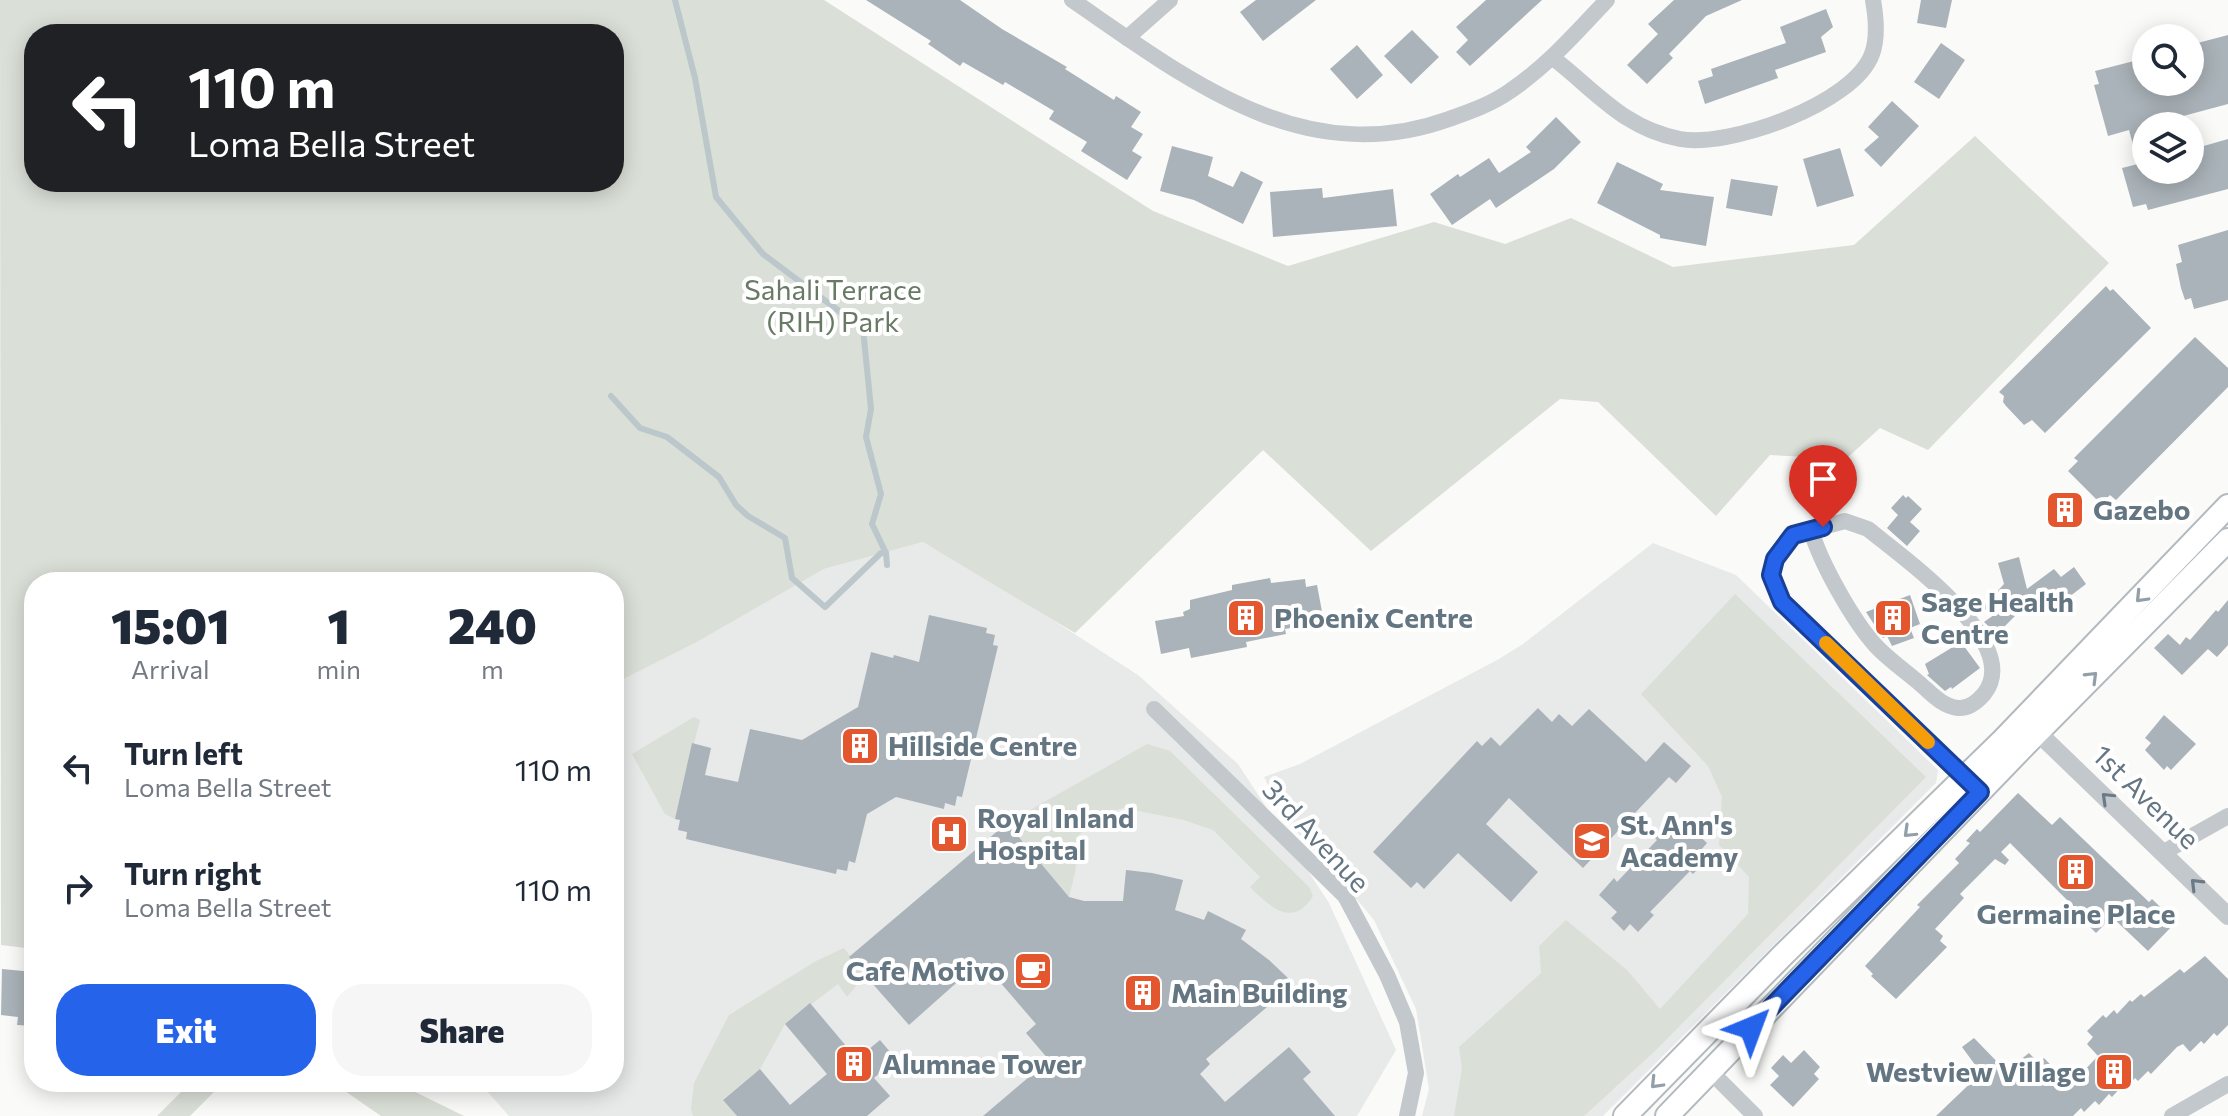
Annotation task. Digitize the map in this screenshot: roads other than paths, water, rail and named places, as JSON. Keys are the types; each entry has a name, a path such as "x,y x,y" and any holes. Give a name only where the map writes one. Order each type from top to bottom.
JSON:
{"main road":[{"path":"2031,725 2228,506"},
{"path":"1667,1116 1972,785 2031,725 2228,540"},
{"path":"1625,1116 1782,956 1972,785"}],"street":[{"path":"1072,0 1127,38 1224,97 1269,118 1332,134 1357,135 1427,127 1507,93 1553,58 1607,0"},
{"path":"1127,38 1170,0"},
{"path":"1553,58 1628,120 1680,139 1718,139 1784,120 1823,103 1849,86 1872,55 1876,29 1873,0"},
{"path":"1811,530 1816,548 1838,591 1875,645 1947,705 1966,707 1983,695 1992,679 1990,654 1976,628 1933,582 1857,523 1845,521 1811,530 1793,535 1775,559 1771,575 1782,602 1972,785"},
{"name":"3rd Avenue","path":"1154,709 1345,896 1387,975 1407,1022 1416,1073 1407,1116"},
{"name":"1st Avenue","path":"2031,725 2228,916"},
{"path":"2164,852 2228,816"},
{"path":"1710,1071 1755,1116"},
{"path":"2172,1116 2228,1084"}],"waterway":[{"path":"675,0 695,78 716,197 763,254 863,329 871,409 866,437 881,494 872,524 886,553 887,565"},
{"path":"611,396 640,428 667,437 719,477 736,505 748,516 785,538 792,578 825,607 881,553 886,553"}],"place":[{"name":"Gazebo","path":"2065,510"},
{"name":"Phoenix Centre","path":"1246,618"},
{"name":"Sage Health Centre","path":"1893,618"},
{"name":"Hillside Centre","path":"860,746"},
{"name":"Royal Inland Hospital","path":"949,834"},
{"name":"St. Ann's Academy","path":"1592,841"},
{"name":"Germaine Place","path":"2076,872"},
{"name":"Cafe Motivo","path":"1033,971"},
{"name":"Main Building","path":"1143,993"},
{"name":"Alumnae Tower","path":"854,1064"},
{"name":"Westview Village","path":"2114,1072"}],"park label":[{"name":"Sahali Terrace (RIH) Park","path":"833,306"}]}
